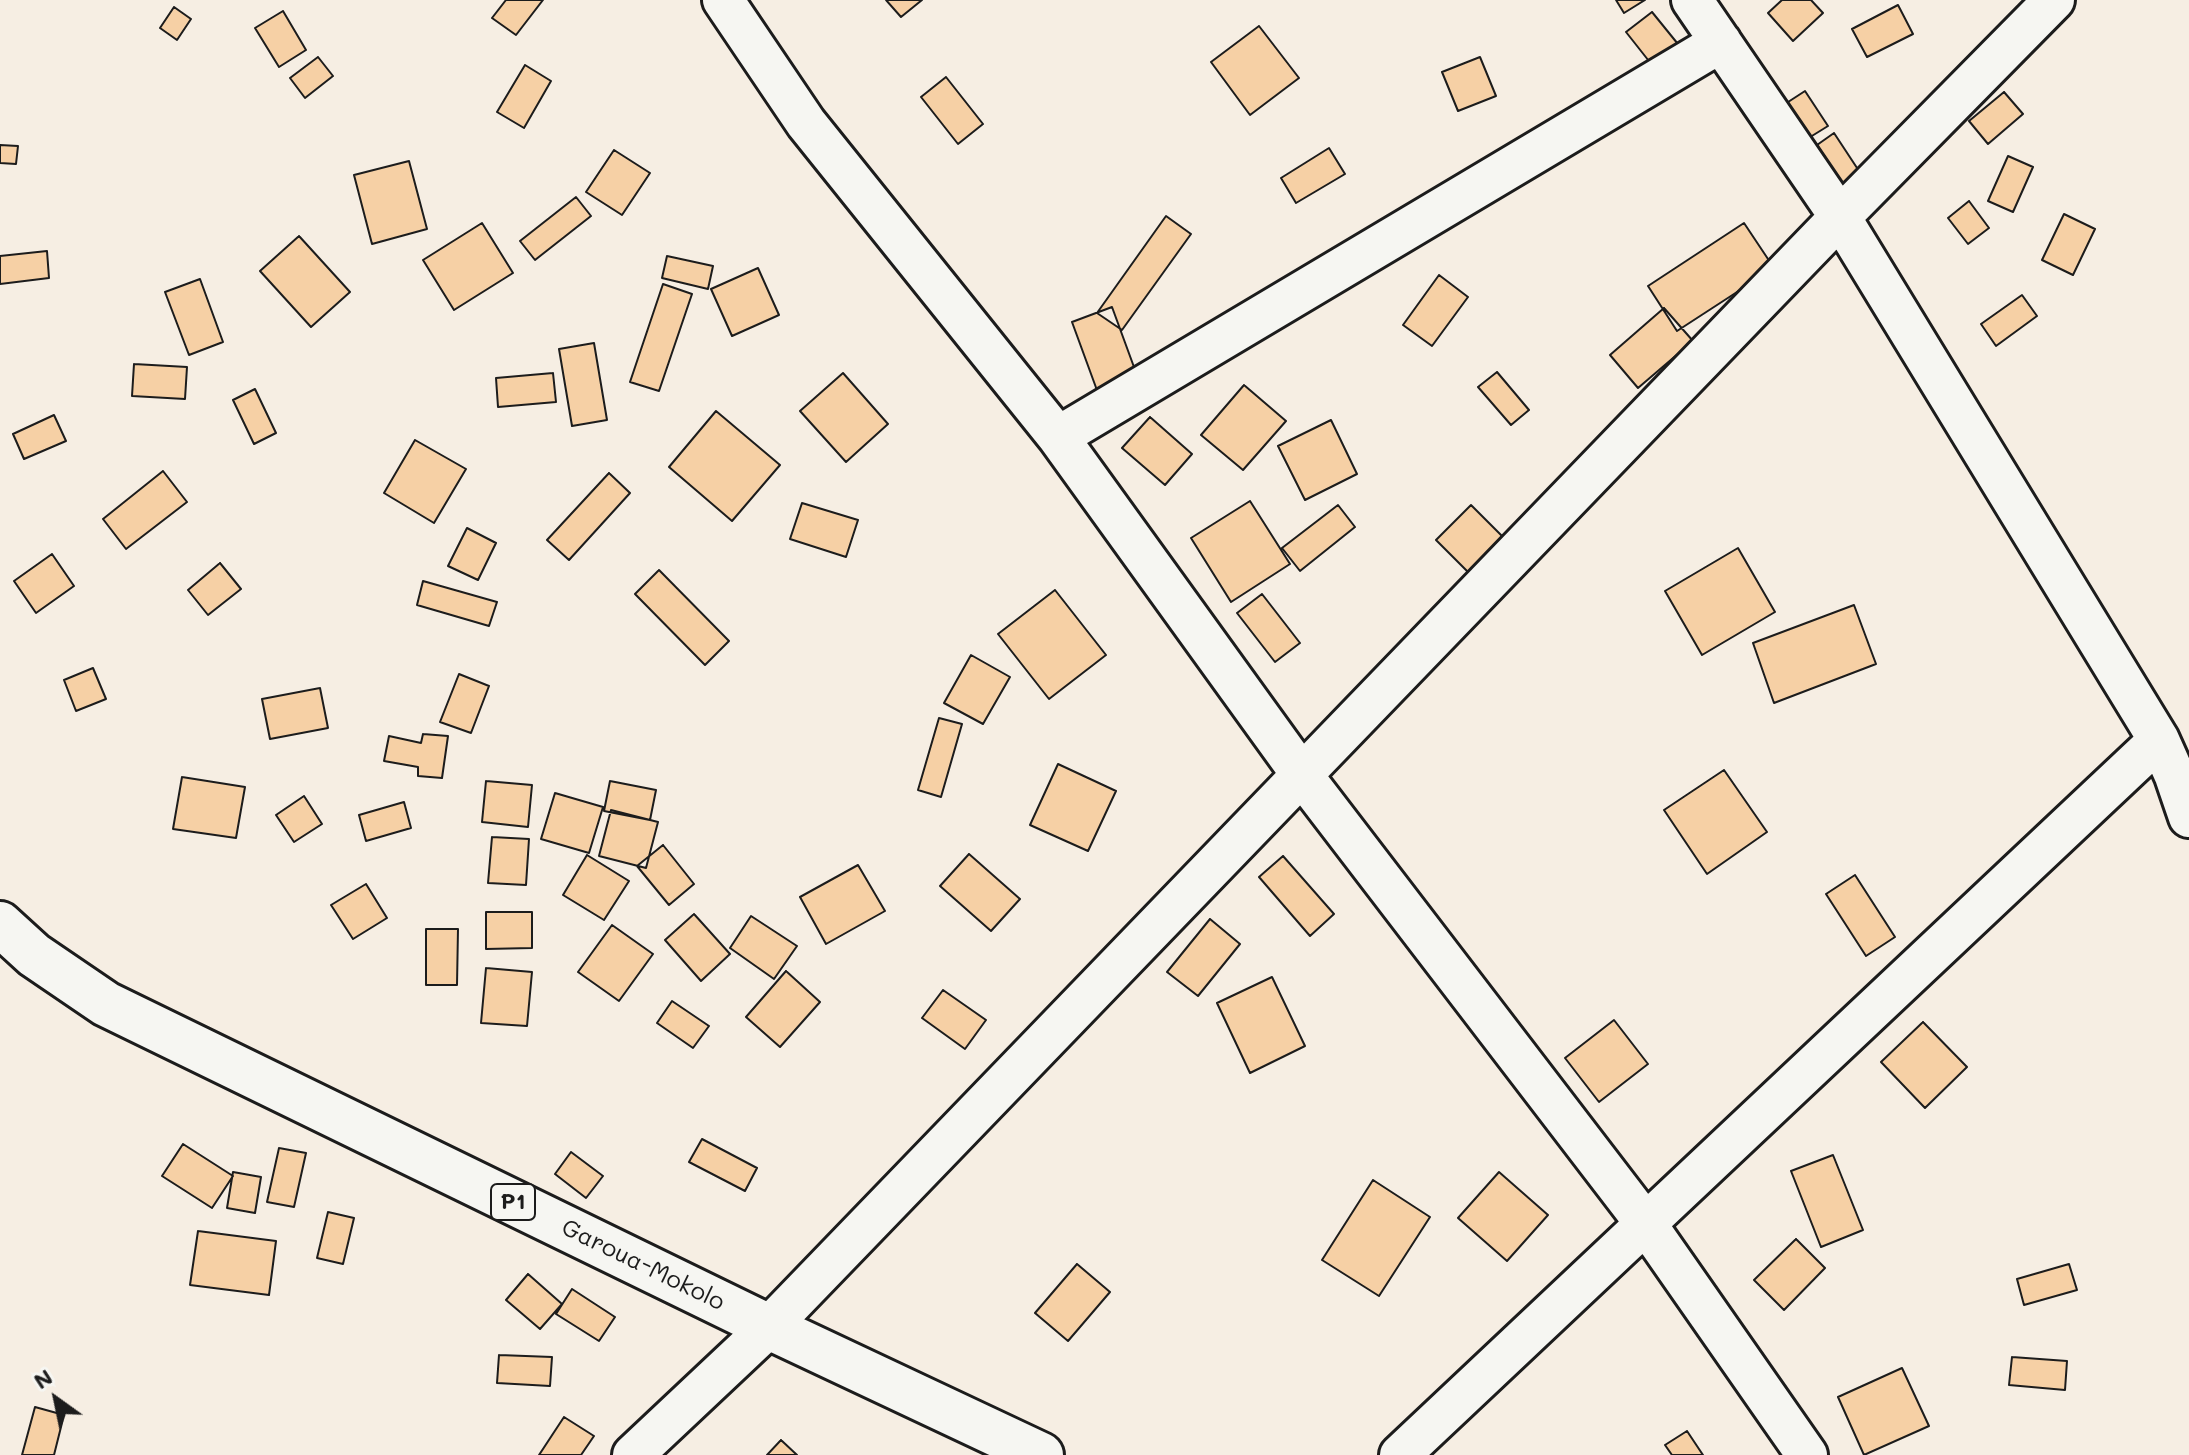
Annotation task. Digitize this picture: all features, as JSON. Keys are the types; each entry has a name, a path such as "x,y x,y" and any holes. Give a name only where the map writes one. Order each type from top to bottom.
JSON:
{"main road":[{"name":"Garoua-Mokolo","path":"0,924 34,955 106,1004 769,1327 1041,1455"}],"street":[{"path":"723,0 806,123 1058,437 1302,775 1646,1224 1807,1455"},
{"path":"1692,0 1840,217 2159,740 2189,817"},
{"path":"633,1455 769,1327 1840,217 2054,0"},
{"path":"1058,437 1721,42"},
{"path":"1400,1455 2159,740"}],"building":[{"path":"506,0 543,0 516,35 492,18"},
{"path":"886,0 922,0 901,17"},
{"path":"1616,0 1645,0 1624,13"},
{"path":"1782,0 1811,0 1823,13 1793,41 1768,13"},
{"path":"1898,5 1913,34 1867,57 1852,29"},
{"path":"174,7 191,19 177,40 160,28"},
{"path":"283,11 306,50 279,67 255,28"},
{"path":"1652,12 1682,49 1656,70 1626,32"},
{"path":"1259,26 1299,78 1250,115 1211,62"},
{"path":"318,57 333,76 305,98 290,78"},
{"path":"1480,57 1496,96 1458,111 1442,72"},
{"path":"525,65 551,81 524,128 497,112"},
{"path":"946,77 983,124 958,144 921,97"},
{"path":"1805,91 1828,126 1807,139 1785,104"},
{"path":"2004,92 2023,114 1988,144 1969,121"},
{"path":"1834,133 1861,174 1844,186 1817,145"},
{"path":"0,145 18,146 16,164 0,163"},
{"path":"1329,148 1345,174 1296,203 1281,178"},
{"path":"614,150 650,173 622,215 586,192"},
{"path":"2008,156 2033,167 2013,212 1988,201"},
{"path":"409,161 427,229 372,244 354,175"},
{"path":"576,197 591,216 535,260 520,241"},
{"path":"1969,201 1989,228 1968,244 1948,218"},
{"path":"2064,214 2095,229 2073,275 2042,260"},
{"path":"1166,216 1191,234 1122,330 1097,313"},
{"path":"482,223 513,273 454,310 423,260"},
{"path":"1744,223 1774,268 1677,331 1648,286"},
{"path":"299,236 350,292 311,327 260,271"},
{"path":"47,251 49,278 0,284 0,256"},
{"path":"667,256 713,266 708,289 662,278"},
{"path":"758,268 779,315 732,336 711,289"},
{"path":"1439,275 1468,297 1432,346 1403,325"},
{"path":"200,279 223,342 189,355 165,292"},
{"path":"663,284 692,294 659,391 630,382"},
{"path":"2022,295 2037,316 1996,346 1981,324"},
{"path":"1112,307 1138,378 1098,393 1072,322"},
{"path":"1664,308 1693,341 1638,388 1610,355"},
{"path":"594,343 607,420 572,426 559,349"},
{"path":"134,364 187,367 185,399 132,396"},
{"path":"1497,372 1529,410 1511,425 1478,387"},
{"path":"553,373 556,402 498,407 496,378"},
{"path":"843,373 888,424 846,462 800,411"},
{"path":"1244,385 1286,421 1243,470 1201,435"},
{"path":"255,389 276,433 254,444 233,400"},
{"path":"716,411 780,465 732,521 669,467"},
{"path":"54,415 66,441 24,459 13,434"},
{"path":"1150,417 1192,454 1165,485 1122,448"},
{"path":"1331,420 1357,474 1305,500 1278,446"},
{"path":"415,440 466,469 434,523 384,493"},
{"path":"163,471 187,502 126,549 103,519"},
{"path":"609,473 630,493 569,560 547,540"},
{"path":"1250,501 1290,564 1231,602 1191,538"},
{"path":"802,503 858,520 846,557 790,539"},
{"path":"1338,505 1355,527 1300,571 1282,548"},
{"path":"1471,505 1503,537 1468,572 1436,540"},
{"path":"467,528 496,543 478,580 448,566"},
{"path":"1738,548 1775,612 1702,655 1665,591"},
{"path":"52,554 74,586 36,613 14,581"},
{"path":"220,563 241,589 208,615 188,590"},
{"path":"659,570 729,641 705,665 635,594"},
{"path":"423,581 497,602 489,626 417,605"},
{"path":"1055,590 1106,655 1049,699 998,634"},
{"path":"1262,594 1300,643 1275,662 1237,613"},
{"path":"1854,605 1876,664 1774,703 1753,643"},
{"path":"971,655 1010,677 983,724 944,703"},
{"path":"93,668 106,699 76,711 64,680"},
{"path":"459,674 489,686 471,733 440,722"},
{"path":"320,688 328,728 270,739 262,699"},
{"path":"939,718 962,724 941,797 918,790"},
{"path":"423,734 448,736 442,778 418,776 418,767 384,761 389,736 421,743"},
{"path":"1058,764 1116,791 1088,851 1030,825"},
{"path":"1724,770 1767,832 1707,874 1664,810"},
{"path":"182,777 245,787 236,838 173,829"},
{"path":"486,781 532,785 528,827 482,822"},
{"path":"610,781 656,790 650,820 604,811"},
{"path":"555,793 603,807 589,853 541,839"},
{"path":"304,796 322,824 294,842 276,815"},
{"path":"404,802 411,828 366,841 359,815"},
{"path":"611,810 658,822 646,868 599,856"},
{"path":"492,837 529,839 526,885 488,883"},
{"path":"663,845 694,884 669,905 637,866"},
{"path":"969,854 1020,899 991,931 940,886"},
{"path":"587,855 629,881 604,920 563,895"},
{"path":"1283,856 1334,914 1310,936 1259,877"},
{"path":"858,865 885,911 826,944 800,897"},
{"path":"1855,875 1895,937 1866,956 1826,894"},
{"path":"366,884 387,918 353,939 331,905"},
{"path":"486,912 532,912 532,948 486,949"},
{"path":"694,914 730,954 701,981 665,940"},
{"path":"751,916 797,946 774,979 730,948"},
{"path":"1210,919 1240,944 1198,996 1167,972"},
{"path":"612,925 653,954 619,1001 578,972"},
{"path":"426,929 458,929 457,985 426,985"},
{"path":"486,968 532,972 527,1026 481,1023"},
{"path":"786,971 820,1002 780,1047 746,1017"},
{"path":"1272,977 1305,1046 1250,1073 1217,1003"},
{"path":"943,990 986,1020 965,1049 922,1018"},
{"path":"672,1001 709,1026 693,1048 657,1023"},
{"path":"1614,1020 1648,1064 1599,1102 1565,1058"},
{"path":"1923,1022 1967,1067 1925,1108 1881,1062"},
{"path":"702,1139 757,1168 745,1191 689,1162"},
{"path":"183,1144 233,1176 212,1208 162,1176"},
{"path":"279,1148 306,1153 294,1207 267,1202"},
{"path":"571,1152 603,1176 586,1198 555,1174"},
{"path":"1833,1155 1863,1230 1821,1247 1791,1171"},
{"path":"233,1172 261,1177 255,1213 227,1208"},
{"path":"1499,1172 1548,1215 1507,1261 1458,1218"},
{"path":"1373,1180 1430,1217 1379,1296 1322,1260"},
{"path":"328,1212 354,1218 343,1264 317,1258"},
{"path":"198,1231 276,1241 269,1295 190,1285"},
{"path":"1796,1239 1825,1268 1784,1310 1754,1280"},
{"path":"1077,1264 1110,1292 1068,1341 1035,1313"},
{"path":"2069,1264 2077,1290 2024,1305 2017,1279"},
{"path":"528,1274 562,1304 540,1329 506,1300"},
{"path":"572,1289 615,1317 599,1341 556,1314"},
{"path":"499,1355 552,1357 550,1386 497,1383"},
{"path":"2012,1357 2067,1361 2065,1390 2009,1385"},
{"path":"1902,1368 1929,1426 1864,1455 1838,1397"},
{"path":"35,1407 64,1415 54,1455 22,1455"},
{"path":"564,1417 594,1436 581,1455 539,1455"},
{"path":"1687,1431 1703,1455 1672,1455 1665,1445"},
{"path":"781,1440 797,1455 767,1455"}]}
